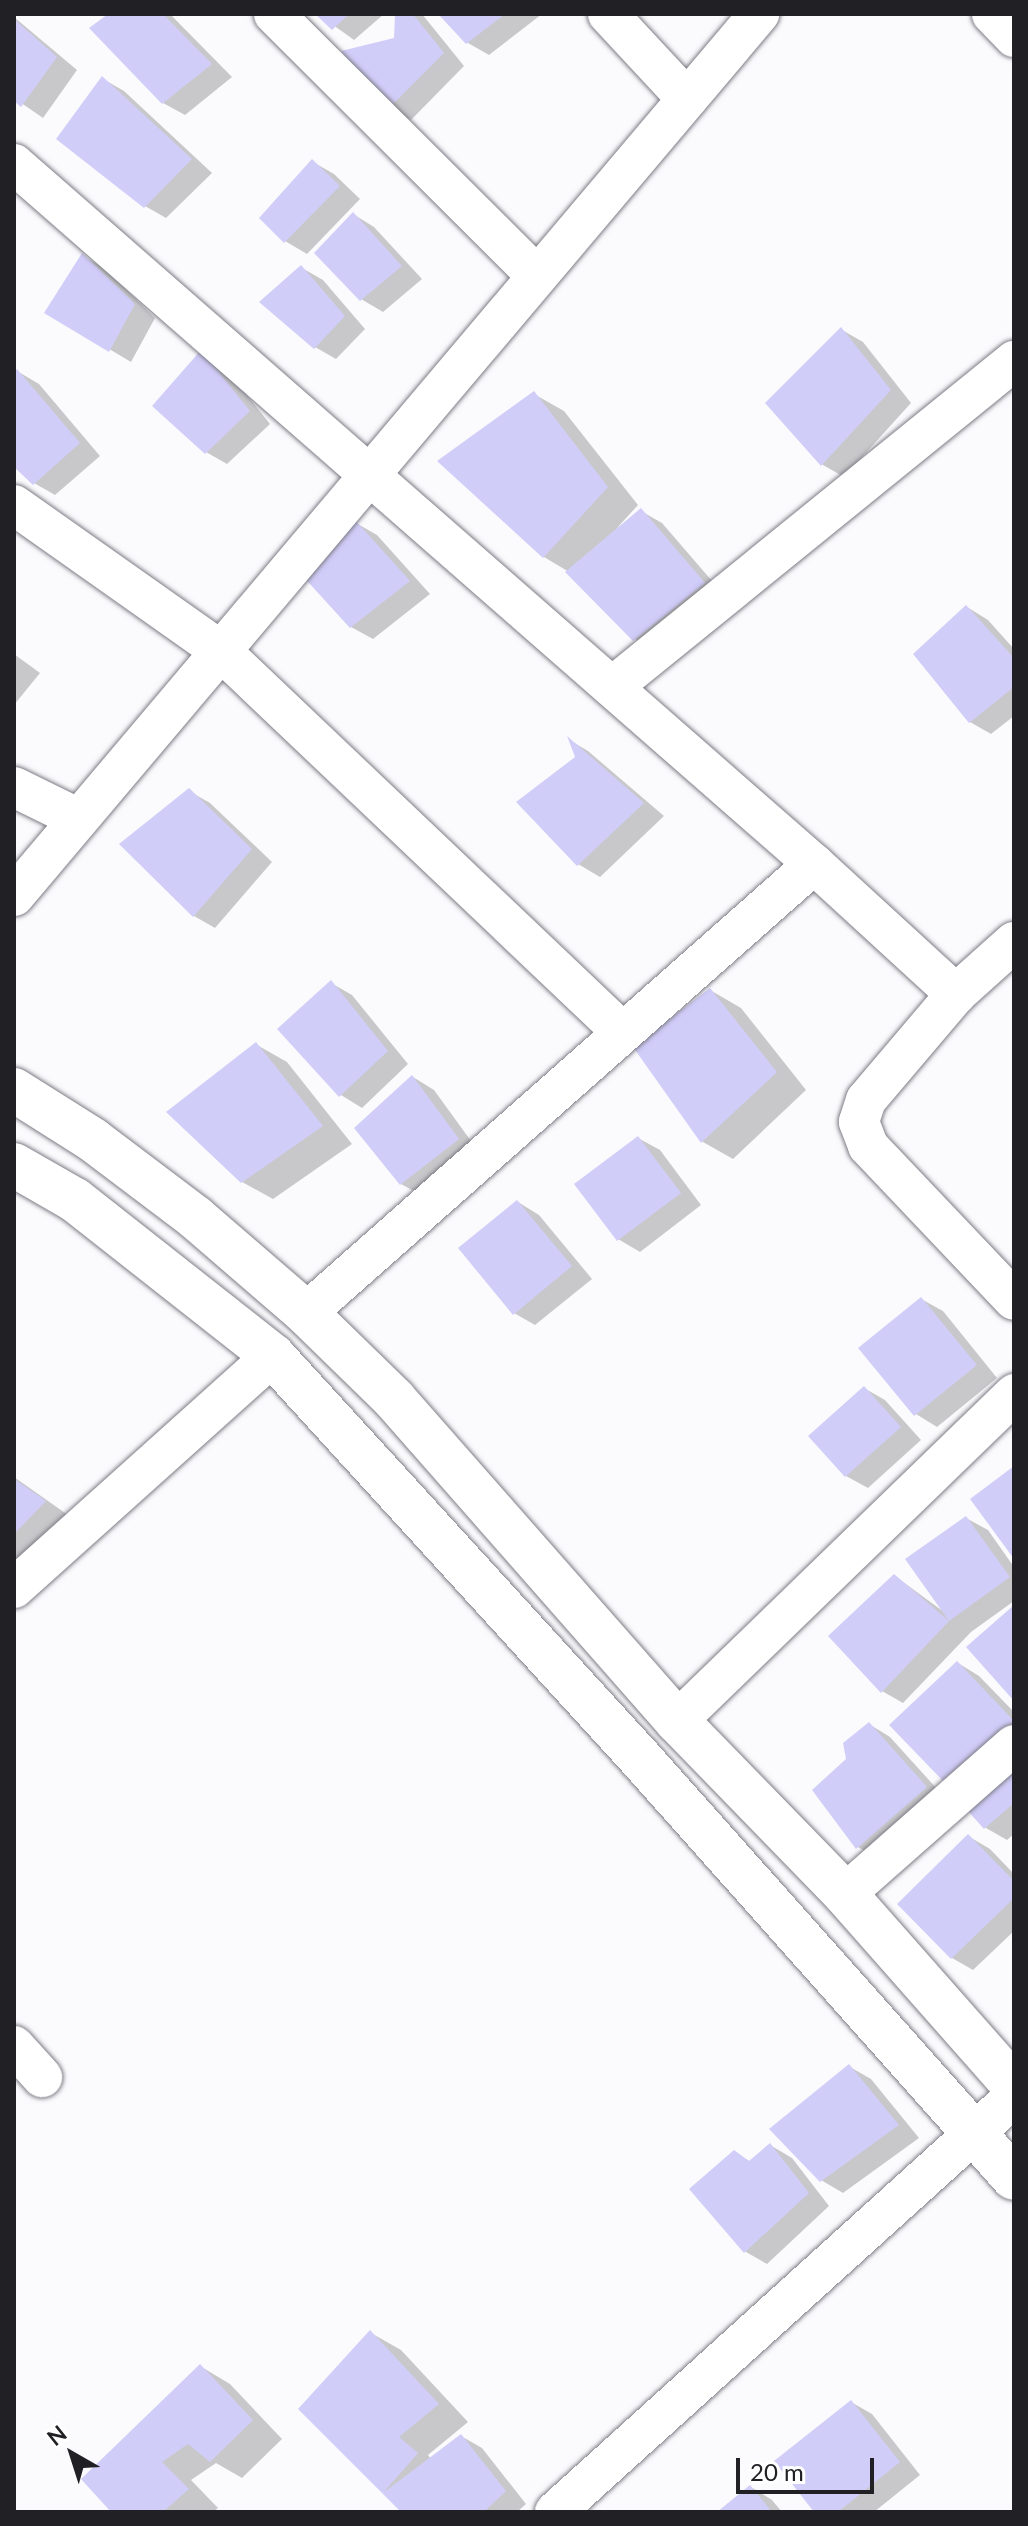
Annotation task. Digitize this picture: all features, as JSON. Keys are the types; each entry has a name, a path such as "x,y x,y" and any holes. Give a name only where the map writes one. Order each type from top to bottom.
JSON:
{"street":[{"path":"274,14 537,276"},
{"path":"608,14 687,99"},
{"path":"14,896 759,14"},
{"path":"992,14 1014,37"},
{"path":"14,164 814,864 956,994"},
{"path":"612,687 1014,361"},
{"path":"14,505 221,651 622,1032"},
{"path":"14,787 79,819"},
{"path":"306,1313 814,864"},
{"path":"1014,942 956,994 866,1100 859,1122 868,1146 1014,1300"},
{"path":"14,1090 93,1140 173,1201 306,1313 394,1399 677,1721 845,1894 1014,2086"},
{"path":"14,1165 75,1200 273,1356 640,1758 1014,2178"},
{"path":"14,1588 273,1356"},
{"path":"677,1721 1014,1394"},
{"path":"845,1894 1014,1745"},
{"path":"14,2046 42,2077"},
{"path":"555,2512 1014,2097"}],"building":[{"path":"108,14 163,14 212,64 162,104 89,28"},
{"path":"315,14 349,14 332,30"},
{"path":"395,14 413,14 444,53 388,109 341,51 394,38"},
{"path":"438,14 505,14 466,44"},
{"path":"14,19 57,57 21,107 14,101"},
{"path":"102,76 192,159 144,208 56,139"},
{"path":"312,159 340,186 284,243 259,218"},
{"path":"353,212 402,266 360,301 314,253"},
{"path":"82,253 135,304 109,352 44,313"},
{"path":"301,265 345,316 314,349 259,302"},
{"path":"841,327 891,390 821,466 765,403"},
{"path":"201,350 250,411 205,454 152,406"},
{"path":"17,369 80,443 33,485 14,467 14,372"},
{"path":"534,391 608,487 543,558 437,461"},
{"path":"641,508 705,583 633,641 565,572"},
{"path":"356,521 410,581 350,628 299,572"},
{"path":"966,605 1014,658 1014,687 969,723 913,654"},
{"path":"567,736 644,803 577,866 516,802 575,757"},
{"path":"189,788 252,849 193,917 119,844"},
{"path":"331,980 388,1051 339,1097 277,1029"},
{"path":"710,988 777,1072 701,1143 633,1047"},
{"path":"256,1042 323,1126 241,1183 166,1112"},
{"path":"412,1075 459,1139 400,1185 354,1128"},
{"path":"638,1136 681,1193 617,1241 574,1184"},
{"path":"517,1200 572,1266 513,1315 458,1248"},
{"path":"921,1297 977,1365 914,1416 858,1348"},
{"path":"864,1386 901,1427 845,1477 808,1436"},
{"path":"1014,1466 1014,1559 970,1499"},
{"path":"14,1479 46,1501 14,1534"},
{"path":"966,1516 1010,1577 949,1621 905,1559"},
{"path":"894,1574 949,1621 881,1693 828,1636"},
{"path":"1014,1605 1014,1701 966,1647"},
{"path":"957,1661 1014,1721 947,1785 889,1725"},
{"path":"869,1722 927,1787 856,1849 812,1790 846,1759 843,1743"},
{"path":"1014,1757 1014,1803 984,1829 961,1803"},
{"path":"968,1834 1014,1881 1014,1898 951,1959 897,1904"},
{"path":"849,2064 899,2125 820,2182 769,2129"},
{"path":"770,2143 809,2193 744,2253 689,2189 734,2150 749,2161"},
{"path":"370,2330 439,2404 399,2437 418,2453 383,2493 461,2434 506,2491 484,2512 401,2512 298,2409"},
{"path":"200,2364 253,2420 210,2462 188,2444 162,2462 189,2489 163,2512 111,2512 81,2479"},
{"path":"851,2400 900,2462 838,2512 814,2512 774,2461"},
{"path":"750,2485 772,2512 717,2512"}]}
